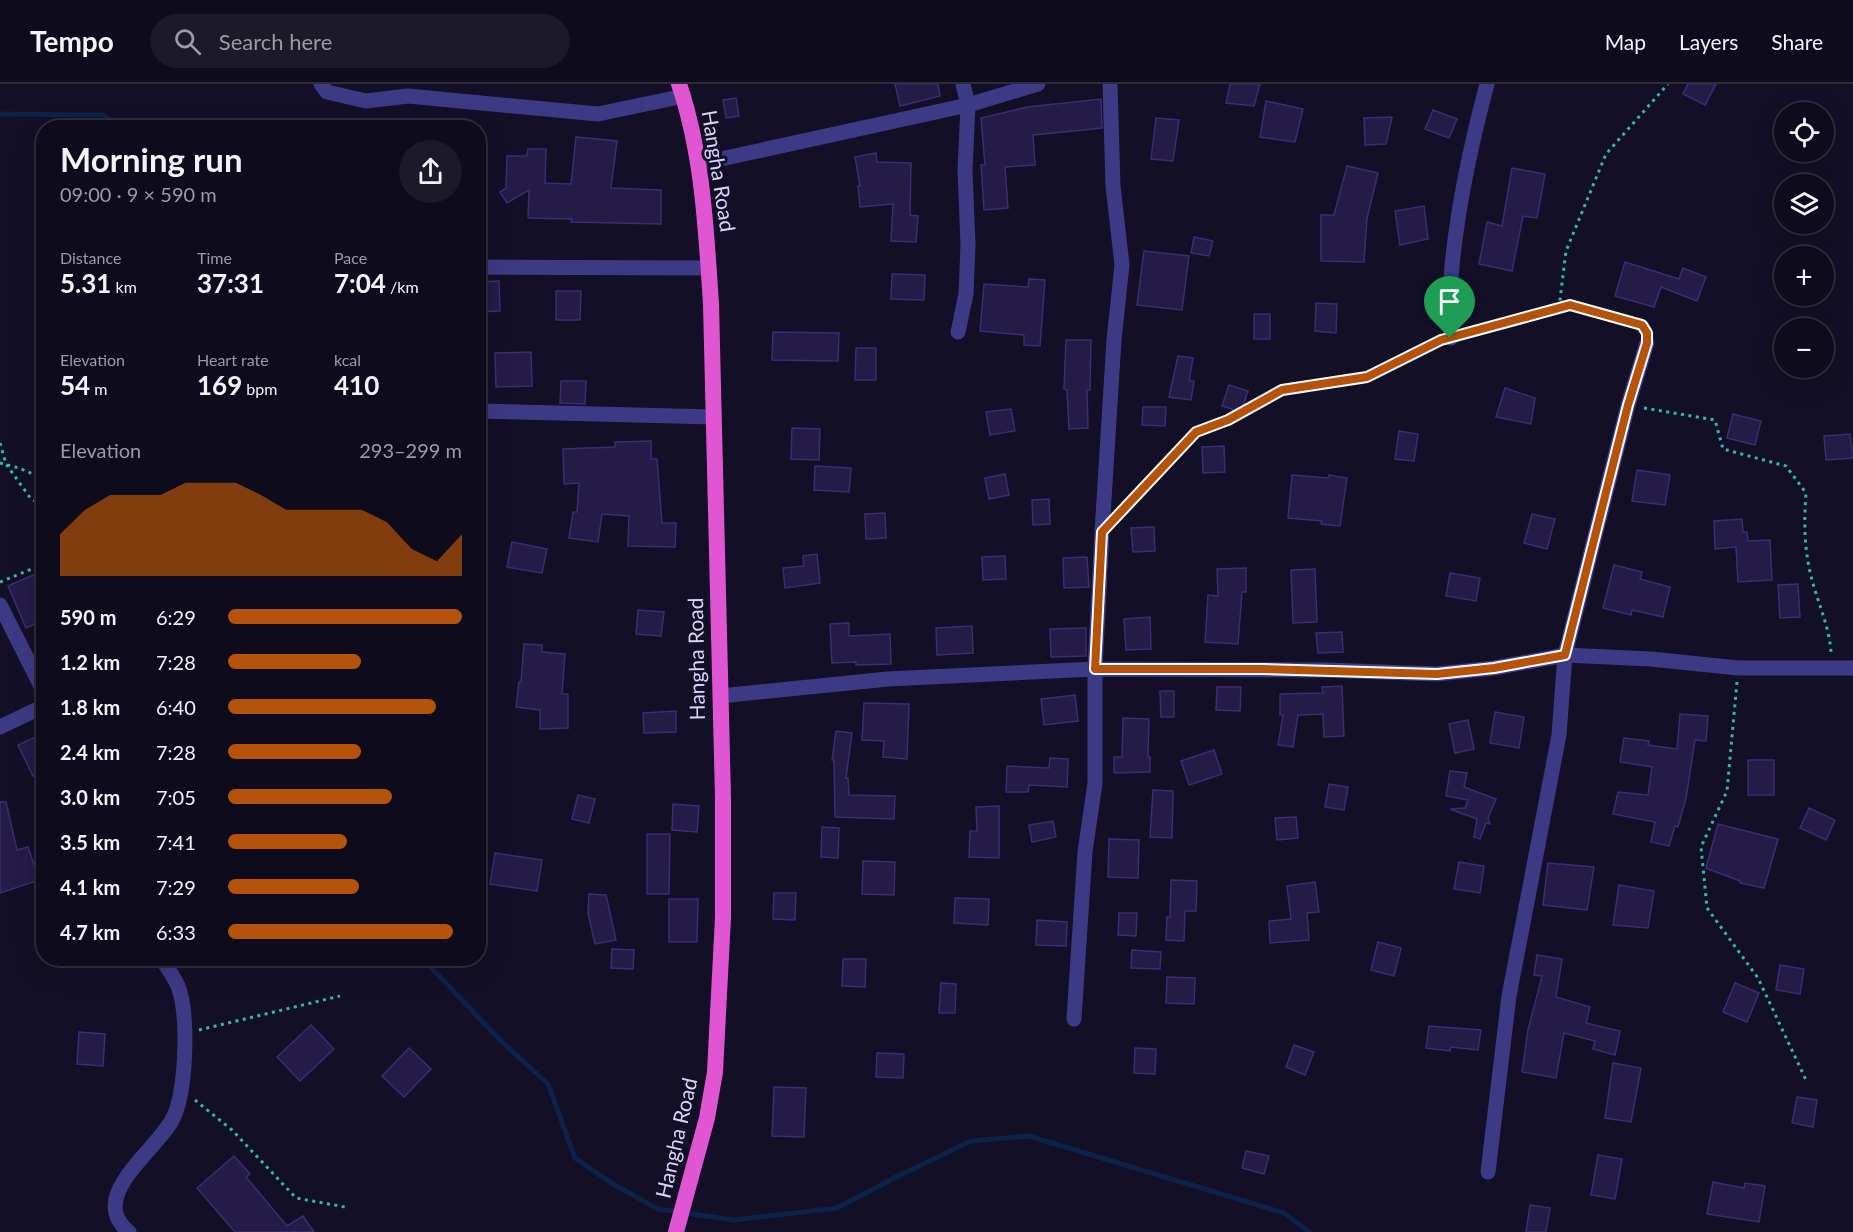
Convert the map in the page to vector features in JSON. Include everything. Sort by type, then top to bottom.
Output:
[{"type":"highway","name":"Hangha Road","points":[[676,1232],[707,1118],[715,1072],[723,906],[709,268],[706,216],[698,164],[682,90]]},
{"type":"street","points":[[321,84],[327,92],[366,101],[408,96],[598,114],[682,90]]},
{"type":"street","points":[[958,332],[966,294],[968,245],[965,170],[968,105],[963,84]]},
{"type":"street","points":[[698,164],[968,105],[1038,84]]},
{"type":"street","points":[[1074,1019],[1086,852],[1095,783],[1095,669],[1102,532],[1114,340],[1122,265],[1113,186],[1110,84]]},
{"type":"street","points":[[1450,338],[1451,279],[1460,202],[1473,134],[1487,84]]},
{"type":"street","points":[[486,267],[709,268]]},
{"type":"street","points":[[1488,1172],[1509,996],[1559,735],[1565,655],[1628,405],[1647,343]]},
{"type":"street","points":[[486,411],[714,417]]},
{"type":"street","points":[[0,605],[36,676]]},
{"type":"street","points":[[720,696],[888,679],[1095,669],[1328,670],[1437,674],[1494,668],[1565,655],[1651,659],[1738,668],[1853,668]]},
{"type":"street","points":[[0,727],[36,710]]},
{"type":"street","points":[[129,1232],[122,1227],[114,1208],[117,1192],[165,1131],[175,1114],[181,1089],[183,1008],[178,986],[166,966]]},
{"type":"path","points":[[1559,308],[1566,251],[1606,154],[1668,84]]},
{"type":"path","points":[[1102,532],[1196,432],[1228,420],[1282,390],[1367,377],[1441,340],[1570,305],[1642,325],[1647,333],[1647,343]]},
{"type":"path","points":[[1628,405],[1715,420],[1723,449],[1786,466],[1806,493],[1804,525],[1810,574],[1830,639],[1833,669]]},
{"type":"path","points":[[0,443],[6,464],[31,499],[36,500]]},
{"type":"path","points":[[0,463],[19,468],[36,476]]},
{"type":"path","points":[[0,582],[36,567]]},
{"type":"path","points":[[1738,668],[1727,791],[1701,848],[1707,908],[1758,978],[1806,1080]]},
{"type":"path","points":[[184,1034],[340,996]]},
{"type":"path","points":[[181,1089],[232,1130],[296,1198],[345,1207]]},
{"type":"building","points":[[895,84],[938,84],[940,96],[900,106]]},
{"type":"building","points":[[1230,84],[1260,84],[1254,106],[1226,103]]},
{"type":"building","points":[[1688,84],[1716,84],[1705,105],[1683,94]]},
{"type":"building","points":[[736,98],[739,116],[726,118],[723,100]]},
{"type":"building","points":[[1101,99],[1102,128],[1033,135],[1035,165],[1005,167],[1008,208],[984,210],[981,165],[985,165],[981,118],[1027,107]]},
{"type":"building","points":[[1266,101],[1303,109],[1295,142],[1260,137]]},
{"type":"building","points":[[1433,110],[1457,119],[1449,138],[1425,129]]},
{"type":"building","points":[[1392,117],[1386,144],[1365,145],[1364,118]]},
{"type":"building","points":[[1156,118],[1179,120],[1173,161],[1151,159]]},
{"type":"building","points":[[576,137],[617,141],[611,188],[661,190],[661,224],[571,222],[572,219],[528,218],[529,190],[507,203],[500,192],[506,188],[507,156],[527,156],[528,149],[546,149],[545,183],[571,184]]},
{"type":"building","points":[[876,153],[877,162],[911,163],[910,215],[918,216],[916,242],[891,241],[893,204],[860,207],[858,186],[860,186],[855,157]]},
{"type":"building","points":[[1347,166],[1378,173],[1367,218],[1364,262],[1321,261],[1321,215],[1334,215]]},
{"type":"building","points":[[1512,168],[1545,174],[1537,218],[1523,216],[1512,271],[1479,264],[1487,222],[1502,226]]},
{"type":"building","points":[[1424,206],[1428,239],[1400,245],[1395,211]]},
{"type":"building","points":[[1194,237],[1213,241],[1209,256],[1191,253]]},
{"type":"building","points":[[1144,251],[1189,256],[1182,310],[1137,305]]},
{"type":"building","points":[[1625,262],[1679,279],[1683,268],[1706,277],[1697,301],[1661,287],[1654,307],[1615,296]]},
{"type":"building","points":[[892,274],[925,275],[924,300],[891,299]]},
{"type":"building","points":[[1029,279],[1045,280],[1040,346],[1024,345],[1024,335],[980,331],[984,284],[1028,287]]},
{"type":"building","points":[[499,281],[500,311],[486,312],[486,282]]},
{"type":"building","points":[[556,291],[581,291],[580,320],[556,320]]},
{"type":"building","points":[[1316,303],[1337,304],[1336,333],[1315,331]]},
{"type":"building","points":[[1254,314],[1270,314],[1270,339],[1254,339]]},
{"type":"building","points":[[773,332],[839,333],[838,361],[772,360]]},
{"type":"building","points":[[1066,340],[1091,340],[1090,390],[1087,390],[1088,428],[1069,429],[1067,390],[1064,389]]},
{"type":"building","points":[[856,348],[876,348],[876,380],[855,380]]},
{"type":"building","points":[[531,352],[532,386],[496,387],[495,353]]},
{"type":"building","points":[[1178,356],[1193,358],[1189,381],[1194,381],[1191,400],[1169,397]]},
{"type":"building","points":[[561,381],[586,381],[585,404],[560,403]]},
{"type":"building","points":[[1229,385],[1248,391],[1241,412],[1222,406]]},
{"type":"building","points":[[1505,388],[1535,398],[1531,424],[1496,417]]},
{"type":"building","points":[[1143,407],[1166,407],[1165,426],[1142,425]]},
{"type":"building","points":[[1011,409],[1015,431],[990,435],[986,412]]},
{"type":"building","points":[[1733,414],[1761,421],[1755,445],[1727,438]]},
{"type":"building","points":[[792,428],[820,429],[819,460],[791,459]]},
{"type":"building","points":[[1399,431],[1418,434],[1414,461],[1395,459]]},
{"type":"building","points":[[1850,434],[1853,458],[1826,460],[1824,436]]},
{"type":"building","points":[[651,441],[651,459],[657,459],[662,523],[676,523],[675,547],[628,546],[629,516],[602,514],[598,542],[569,538],[573,512],[577,512],[579,483],[564,484],[563,449],[615,447],[615,442]]},
{"type":"building","points":[[1224,446],[1225,472],[1203,473],[1202,447]]},
{"type":"building","points":[[815,466],[851,468],[849,492],[814,490]]},
{"type":"building","points":[[1637,470],[1670,475],[1665,505],[1632,501]]},
{"type":"building","points":[[1005,474],[1009,495],[989,499],[985,478]]},
{"type":"building","points":[[1292,475],[1328,478],[1329,475],[1347,478],[1340,526],[1321,524],[1322,521],[1288,518]]},
{"type":"building","points":[[1049,499],[1050,524],[1033,525],[1032,500]]},
{"type":"building","points":[[885,513],[886,538],[866,539],[865,514]]},
{"type":"building","points":[[1532,514],[1555,519],[1547,549],[1524,543]]},
{"type":"building","points":[[1742,519],[1743,532],[1747,532],[1748,541],[1770,540],[1772,580],[1738,582],[1736,547],[1715,549],[1714,521]]},
{"type":"building","points":[[1154,527],[1155,551],[1133,552],[1131,528]]},
{"type":"building","points":[[512,542],[547,549],[542,573],[507,567]]},
{"type":"building","points":[[817,554],[820,583],[785,588],[783,568],[804,566],[803,556]]},
{"type":"building","points":[[1005,556],[1006,579],[983,580],[982,557]]},
{"type":"building","points":[[1087,557],[1089,587],[1064,588],[1063,558]]},
{"type":"building","points":[[1614,565],[1642,572],[1640,579],[1670,587],[1663,617],[1632,610],[1631,615],[1603,608]]},
{"type":"building","points":[[1246,568],[1246,592],[1242,592],[1238,644],[1205,642],[1208,595],[1218,596],[1217,569]]},
{"type":"building","points":[[1315,569],[1317,622],[1293,623],[1291,570]]},
{"type":"building","points":[[1450,573],[1480,578],[1476,601],[1446,596]]},
{"type":"building","points":[[36,574],[36,624],[26,628],[8,586]]},
{"type":"building","points":[[1798,584],[1800,617],[1780,618],[1778,585]]},
{"type":"building","points":[[638,610],[664,612],[661,636],[636,634]]},
{"type":"building","points":[[1150,617],[1151,649],[1126,650],[1124,619]]},
{"type":"building","points":[[849,623],[849,636],[890,634],[891,664],[832,663],[830,624]]},
{"type":"building","points":[[972,626],[973,653],[937,655],[936,628]]},
{"type":"building","points":[[1086,628],[1086,656],[1051,657],[1050,629]]},
{"type":"building","points":[[1342,632],[1343,652],[1318,653],[1316,633]]},
{"type":"building","points":[[524,644],[542,645],[542,652],[565,654],[562,694],[568,694],[568,728],[540,729],[540,710],[516,707],[519,682],[521,682]]},
{"type":"building","points":[[1342,686],[1344,736],[1324,737],[1323,714],[1298,715],[1293,747],[1278,745],[1283,715],[1280,715],[1280,694],[1323,693],[1322,687]]},
{"type":"building","points":[[1217,687],[1241,687],[1240,711],[1216,710]]},
{"type":"building","points":[[1160,691],[1174,691],[1174,717],[1161,717]]},
{"type":"building","points":[[1075,695],[1078,721],[1044,725],[1041,699]]},
{"type":"building","points":[[864,703],[909,704],[907,759],[883,757],[884,741],[862,740]]},
{"type":"building","points":[[676,711],[676,732],[644,733],[643,713]]},
{"type":"building","points":[[1495,712],[1524,717],[1519,748],[1490,743]]},
{"type":"building","points":[[1680,714],[1708,716],[1706,741],[1695,740],[1686,798],[1678,827],[1675,826],[1669,846],[1651,842],[1655,822],[1613,814],[1618,792],[1648,795],[1652,767],[1620,762],[1624,738],[1649,741],[1648,745],[1677,749]]},
{"type":"building","points":[[1123,718],[1149,719],[1150,772],[1114,773],[1114,757],[1122,757]]},
{"type":"building","points":[[1468,720],[1474,749],[1455,753],[1449,724]]},
{"type":"building","points":[[836,731],[852,733],[846,778],[848,778],[849,795],[895,796],[894,819],[835,817],[834,760],[832,760]]},
{"type":"building","points":[[36,737],[36,775],[33,776],[18,745]]},
{"type":"building","points":[[1214,750],[1222,774],[1189,785],[1181,761]]},
{"type":"building","points":[[1050,758],[1068,759],[1067,787],[1029,785],[1028,792],[1006,792],[1007,766],[1049,768]]},
{"type":"building","points":[[1748,760],[1774,760],[1774,795],[1748,795]]},
{"type":"building","points":[[1450,771],[1467,773],[1464,787],[1496,799],[1488,818],[1490,824],[1486,823],[1480,839],[1474,837],[1477,819],[1450,809],[1465,808],[1468,800],[1446,796]]},
{"type":"building","points":[[1329,784],[1348,787],[1344,810],[1325,807]]},
{"type":"building","points":[[1153,790],[1173,791],[1172,838],[1150,837]]},
{"type":"building","points":[[578,795],[595,799],[589,823],[572,819]]},
{"type":"building","points":[[0,802],[6,802],[17,850],[28,847],[36,871],[36,881],[0,893]]},
{"type":"building","points":[[673,804],[699,806],[697,832],[672,830]]},
{"type":"building","points":[[999,806],[999,858],[969,857],[970,831],[977,831],[976,807]]},
{"type":"building","points":[[1809,808],[1835,820],[1826,840],[1800,828]]},
{"type":"building","points":[[1296,817],[1298,838],[1277,840],[1275,818]]},
{"type":"building","points":[[1053,821],[1056,837],[1032,842],[1029,825]]},
{"type":"building","points":[[1718,824],[1778,839],[1764,888],[1740,883],[1740,881],[1706,868]]},
{"type":"building","points":[[822,827],[839,828],[838,858],[821,857]]},
{"type":"building","points":[[647,834],[670,834],[669,894],[647,894]]},
{"type":"building","points":[[1109,839],[1139,840],[1138,878],[1108,877]]},
{"type":"building","points":[[495,853],[542,860],[537,891],[490,884]]},
{"type":"building","points":[[863,861],[895,862],[894,895],[862,894]]},
{"type":"building","points":[[1459,862],[1484,866],[1480,893],[1454,889]]},
{"type":"building","points":[[1548,863],[1594,867],[1587,910],[1543,905]]},
{"type":"building","points":[[1171,880],[1197,881],[1196,911],[1185,911],[1184,941],[1166,940],[1167,917],[1170,917]]},
{"type":"building","points":[[1315,882],[1319,912],[1307,913],[1309,940],[1270,943],[1269,921],[1291,919],[1287,886]]},
{"type":"building","points":[[1619,885],[1654,891],[1648,928],[1613,925]]},
{"type":"building","points":[[774,893],[796,893],[795,920],[773,919]]},
{"type":"building","points":[[589,894],[606,895],[616,940],[595,944],[588,913]]},
{"type":"building","points":[[955,898],[989,899],[988,925],[954,923]]},
{"type":"building","points":[[669,899],[698,899],[697,942],[669,942]]},
{"type":"building","points":[[1119,913],[1137,913],[1136,936],[1118,935]]},
{"type":"building","points":[[1037,920],[1067,922],[1066,946],[1036,945]]},
{"type":"building","points":[[1378,942],[1401,948],[1394,976],[1371,970]]},
{"type":"building","points":[[612,949],[634,950],[633,969],[611,968]]},
{"type":"building","points":[[1132,950],[1161,952],[1160,969],[1131,968]]},
{"type":"building","points":[[1537,955],[1562,959],[1556,997],[1590,1007],[1586,1023],[1620,1031],[1615,1055],[1593,1049],[1595,1041],[1564,1033],[1556,1078],[1522,1072],[1528,1030],[1542,976],[1534,975]]},
{"type":"building","points":[[843,959],[866,959],[865,987],[842,986]]},
{"type":"building","points":[[1780,965],[1804,969],[1800,994],[1776,990]]},
{"type":"building","points":[[1167,977],[1195,978],[1194,1004],[1166,1003]]},
{"type":"building","points":[[941,983],[956,984],[955,1013],[939,1013]]},
{"type":"building","points":[[1735,983],[1759,993],[1747,1022],[1723,1012]]},
{"type":"building","points":[[311,1025],[334,1049],[300,1081],[277,1057]]},
{"type":"building","points":[[1429,1026],[1481,1030],[1478,1050],[1451,1047],[1450,1051],[1426,1048]]},
{"type":"building","points":[[79,1032],[105,1034],[103,1066],[77,1064]]},
{"type":"building","points":[[1294,1045],[1314,1052],[1305,1075],[1286,1067]]},
{"type":"building","points":[[409,1048],[431,1069],[404,1097],[382,1076]]},
{"type":"building","points":[[1135,1048],[1156,1049],[1155,1074],[1134,1073]]},
{"type":"building","points":[[877,1053],[904,1054],[903,1078],[876,1077]]},
{"type":"building","points":[[1613,1063],[1641,1068],[1631,1122],[1605,1118]]},
{"type":"building","points":[[774,1087],[806,1088],[804,1137],[772,1136]]},
{"type":"building","points":[[1797,1097],[1817,1100],[1813,1127],[1792,1123]]},
{"type":"building","points":[[1246,1151],[1269,1156],[1264,1174],[1242,1168]]},
{"type":"building","points":[[1598,1155],[1622,1159],[1615,1199],[1591,1195]]},
{"type":"building","points":[[234,1156],[250,1174],[246,1177],[287,1226],[303,1216],[314,1232],[235,1232],[197,1188]]},
{"type":"building","points":[[1713,1182],[1744,1188],[1745,1183],[1765,1186],[1759,1222],[1707,1214]]},
{"type":"building","points":[[1530,1205],[1550,1208],[1546,1232],[1526,1232]]},
{"type":"waterway","points":[[0,114],[104,115],[108,120]]},
{"type":"waterway","points":[[430,966],[502,1042],[548,1084],[575,1158],[613,1184],[658,1209],[734,1220],[837,1208],[971,1141],[1029,1136],[1284,1213],[1309,1232]]},
{"type":"route","points":[[1570,305],[1642,325],[1647,333],[1647,343],[1599,514],[1565,655],[1494,668],[1437,674],[1263,669],[1095,669],[1102,532],[1196,432],[1228,420],[1282,390],[1367,377],[1441,340],[1450,338],[1570,305]]}]
